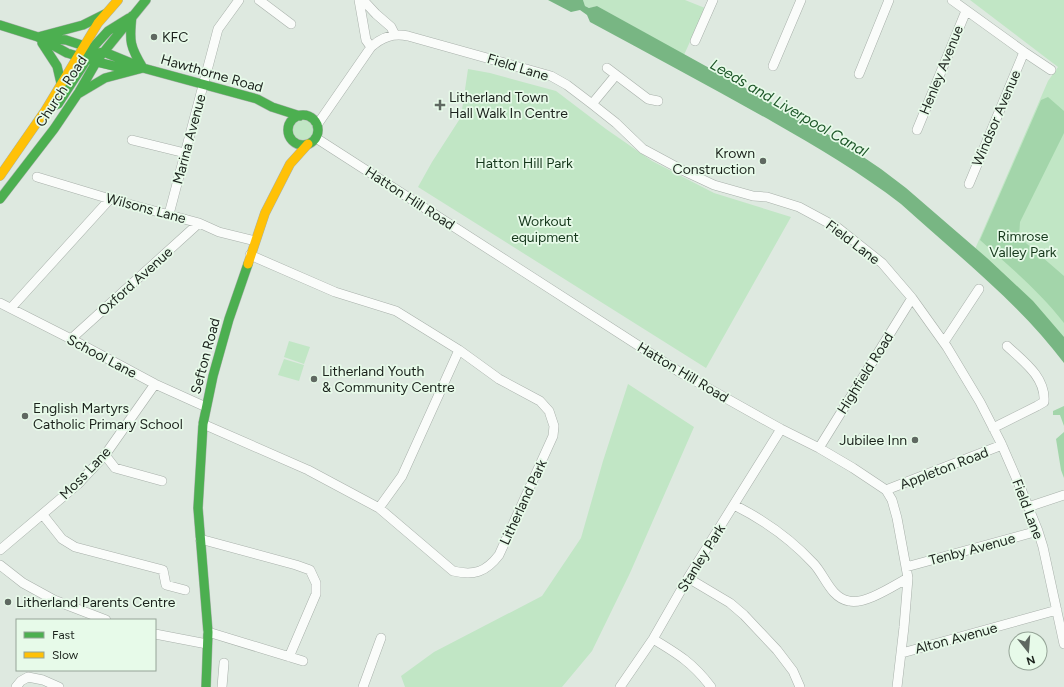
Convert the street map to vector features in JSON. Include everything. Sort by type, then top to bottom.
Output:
[{"type":"main road","name":"Church Road","points":[[0,176],[45,111],[77,56],[88,47],[98,23],[118,0]]},
{"type":"main road","name":"Church Road","points":[[0,199],[36,154],[104,52],[146,0]]},
{"type":"main road","points":[[61,83],[61,73],[58,65],[38,38],[79,27],[105,14]]},
{"type":"main road","points":[[88,47],[108,31],[132,16]]},
{"type":"main road","points":[[76,95],[105,78],[143,68],[132,52],[130,45],[129,40],[132,16]]},
{"type":"main road","name":"Hawthorne Road","points":[[0,25],[38,38],[67,53],[118,67],[143,68]]},
{"type":"main road","name":"Hawthorne Road","points":[[38,38],[66,40],[104,52],[143,68],[257,99],[272,107],[300,116]]},
{"type":"main road","points":[[45,111],[58,104],[87,59],[94,54],[104,52]]},
{"type":"main road","name":"Hawthorne Road","points":[[272,107],[289,126]]},
{"type":"main road","points":[[290,164],[308,144],[316,138],[318,134],[317,125],[312,118],[304,115],[293,120],[289,126],[289,134],[293,140],[300,144],[308,144]]},
{"type":"main road","points":[[290,164],[293,140]]},
{"type":"main road","name":"Sefton Road","points":[[207,684],[208,632],[198,508],[206,407],[229,319],[250,255],[265,213],[290,164]]},
{"type":"street","name":"Marina Avenue","points":[[169,214],[218,29],[239,0]]},
{"type":"street","points":[[259,0],[291,24]]},
{"type":"street","points":[[359,0],[366,40],[371,47]]},
{"type":"street","points":[[317,125],[371,47],[385,38],[395,35],[391,27],[363,0]]},
{"type":"street","points":[[695,41],[713,0]]},
{"type":"street","points":[[773,66],[801,0]]},
{"type":"street","points":[[859,74],[889,0]]},
{"type":"street","points":[[952,0],[1051,70]]},
{"type":"street","name":"Henley Avenue","points":[[916,130],[966,11]]},
{"type":"street","name":"Field Lane","points":[[395,35],[417,38],[551,76],[567,85],[616,123],[643,149],[714,185],[753,196],[767,197],[799,207],[838,228],[882,263],[912,298],[944,342],[980,402],[1002,445],[1038,531],[1064,644]]},
{"type":"street","name":"Windsor Avenue","points":[[969,184],[1024,52]]},
{"type":"street","points":[[607,68],[648,99],[658,101]]},
{"type":"street","points":[[592,104],[616,75]]},
{"type":"street","name":"Hatton Hill Road","points":[[316,138],[681,373],[781,429],[819,448],[886,490]]},
{"type":"street","points":[[132,140],[185,153]]},
{"type":"street","name":"Wilsons Lane","points":[[37,177],[110,199],[169,214],[199,223],[219,232],[255,242]]},
{"type":"street","points":[[11,308],[110,199]]},
{"type":"street","name":"Oxford Avenue","points":[[71,339],[199,223]]},
{"type":"street","name":"Litherland Park","points":[[204,424],[308,470],[379,508],[453,571],[466,574],[480,571],[491,565],[499,555],[553,436],[554,426],[549,411],[540,401],[499,379],[459,350],[396,311],[334,292],[250,255]]},
{"type":"street","points":[[944,342],[979,289]]},
{"type":"street","name":"Highfield Road","points":[[819,448],[912,298]]},
{"type":"street","name":"School Lane","points":[[0,303],[155,384],[206,407]]},
{"type":"street","points":[[993,428],[1044,402],[1045,395],[1042,384],[1033,371],[1007,346]]},
{"type":"street","points":[[379,508],[402,476],[459,350]]},
{"type":"street","name":"Moss Lane","points":[[0,550],[78,484],[104,455],[155,384]]},
{"type":"street","name":"Stanley Park","points":[[620,687],[653,639],[688,578],[781,429]]},
{"type":"street","name":"Appleton Road","points":[[886,490],[1002,445]]},
{"type":"street","points":[[104,455],[115,468],[162,481]]},
{"type":"street","points":[[886,490],[892,500],[897,518],[908,578],[902,653],[897,687]]},
{"type":"street","points":[[1028,507],[1064,495]]},
{"type":"street","points":[[734,505],[755,516],[798,547],[815,565],[829,586],[843,600],[850,602],[867,599],[908,578]]},
{"type":"street","points":[[43,515],[62,539],[75,547],[163,570],[166,585],[185,590]]},
{"type":"street","name":"Tenby Avenue","points":[[906,567],[1038,531]]},
{"type":"street","points":[[200,539],[310,570],[316,583],[316,594],[289,657]]},
{"type":"street","points":[[0,565],[23,583],[54,600],[103,619]]},
{"type":"street","points":[[688,578],[730,603],[744,615],[777,650],[793,671],[800,687]]},
{"type":"street","name":"Alton Avenue","points":[[902,653],[1057,610]]},
{"type":"street","points":[[208,632],[303,661]]},
{"type":"street","points":[[156,634],[207,644]]},
{"type":"street","points":[[363,687],[381,638]]},
{"type":"street","points":[[653,639],[683,657],[702,674],[711,687]]},
{"type":"street","points":[[207,684],[222,684],[224,663]]},
{"type":"street","points":[[16,687],[28,676],[43,680],[59,687]]},
{"type":"green space","points":[[583,0],[685,0],[705,8],[684,55],[597,6],[590,8],[585,6]]},
{"type":"green space","name":"Rimrose Valley Park","points":[[970,0],[1064,0],[1064,350],[972,256],[1048,81],[1058,67]]},
{"type":"green space","name":"Hatton Hill Park","points":[[468,69],[490,73],[556,91],[606,129],[652,161],[714,193],[791,217],[706,368],[418,187],[461,117]]},
{"type":"green space","points":[[1048,97],[1064,111],[1064,133],[1020,222],[1019,237],[1064,276],[1064,323],[1035,290],[980,240],[1041,100]]},
{"type":"green space","points":[[303,120],[310,123],[313,130],[310,137],[303,140],[296,137],[293,130],[296,123]]},
{"type":"green space","points":[[289,341],[310,347],[304,364],[284,357]]},
{"type":"green space","points":[[284,359],[304,365],[299,381],[278,375]]},
{"type":"green space","points":[[628,384],[694,427],[630,573],[592,651],[562,687],[405,687],[401,676],[434,652],[542,596],[581,538],[603,461]]},
{"type":"green space","points":[[1064,406],[1064,426],[1060,415],[1053,415],[1053,411]]},
{"type":"green space","points":[[1064,432],[1064,478],[1061,470],[1056,439]]},
{"type":"shaded area","points":[[548,0],[583,0],[585,6],[589,8],[597,6],[798,117],[841,142],[881,169],[906,188],[987,258],[1033,301],[1064,337],[1064,363],[1007,299],[901,204],[855,171],[773,122],[590,22],[587,15],[580,10],[571,12]]},
{"type":"traffic: fast","points":[[0,199],[54,129],[79,92],[98,59],[146,0]]},
{"type":"traffic: fast","points":[[38,37],[83,25],[105,14]]},
{"type":"traffic: fast","points":[[132,16],[131,38],[133,49],[143,68]]},
{"type":"traffic: fast","points":[[77,56],[87,54],[108,31],[129,18]]},
{"type":"traffic: fast","points":[[0,25],[38,37],[67,53],[97,62]]},
{"type":"traffic: fast","points":[[49,38],[66,40],[94,49]]},
{"type":"traffic: fast","points":[[42,43],[57,66],[61,83]]},
{"type":"traffic: fast","points":[[51,107],[58,104],[87,59],[94,54],[104,52],[143,68],[257,99],[272,107],[300,116]]},
{"type":"traffic: fast","points":[[97,62],[118,67],[131,68]]},
{"type":"traffic: fast","points":[[78,94],[105,78],[143,68]]},
{"type":"traffic: fast","points":[[303,115],[309,116],[317,124],[318,130],[317,136],[309,144],[303,145],[297,144],[289,136],[288,130],[289,124],[297,116],[303,115]]},
{"type":"traffic: fast","points":[[206,687],[208,632],[198,508],[203,424],[213,376],[229,319],[248,264]]},
{"type":"traffic: slow","points":[[0,176],[45,111],[98,23],[118,0]]},
{"type":"traffic: slow","points":[[248,264],[265,213],[290,164],[308,144]]},
{"type":"place","name":"KFC","points":[[154,37]]},
{"type":"place","name":"Litherland Town Hall Walk In Centre","points":[[440,105]]},
{"type":"place","name":"Krown Construction","points":[[763,161]]},
{"type":"place","name":"Litherland Youth & Community Centre","points":[[314,379]]},
{"type":"place","name":"English Martyrs Catholic Primary School","points":[[25,416]]},
{"type":"place","name":"Jubilee Inn","points":[[915,440]]},
{"type":"place","name":"Litherland Parents Centre","points":[[8,602]]},
{"type":"water label","name":"Leeds and Liverpool Canal","points":[[789,108]]},
{"type":"park label","name":"Workout equipment","points":[[545,230]]}]
